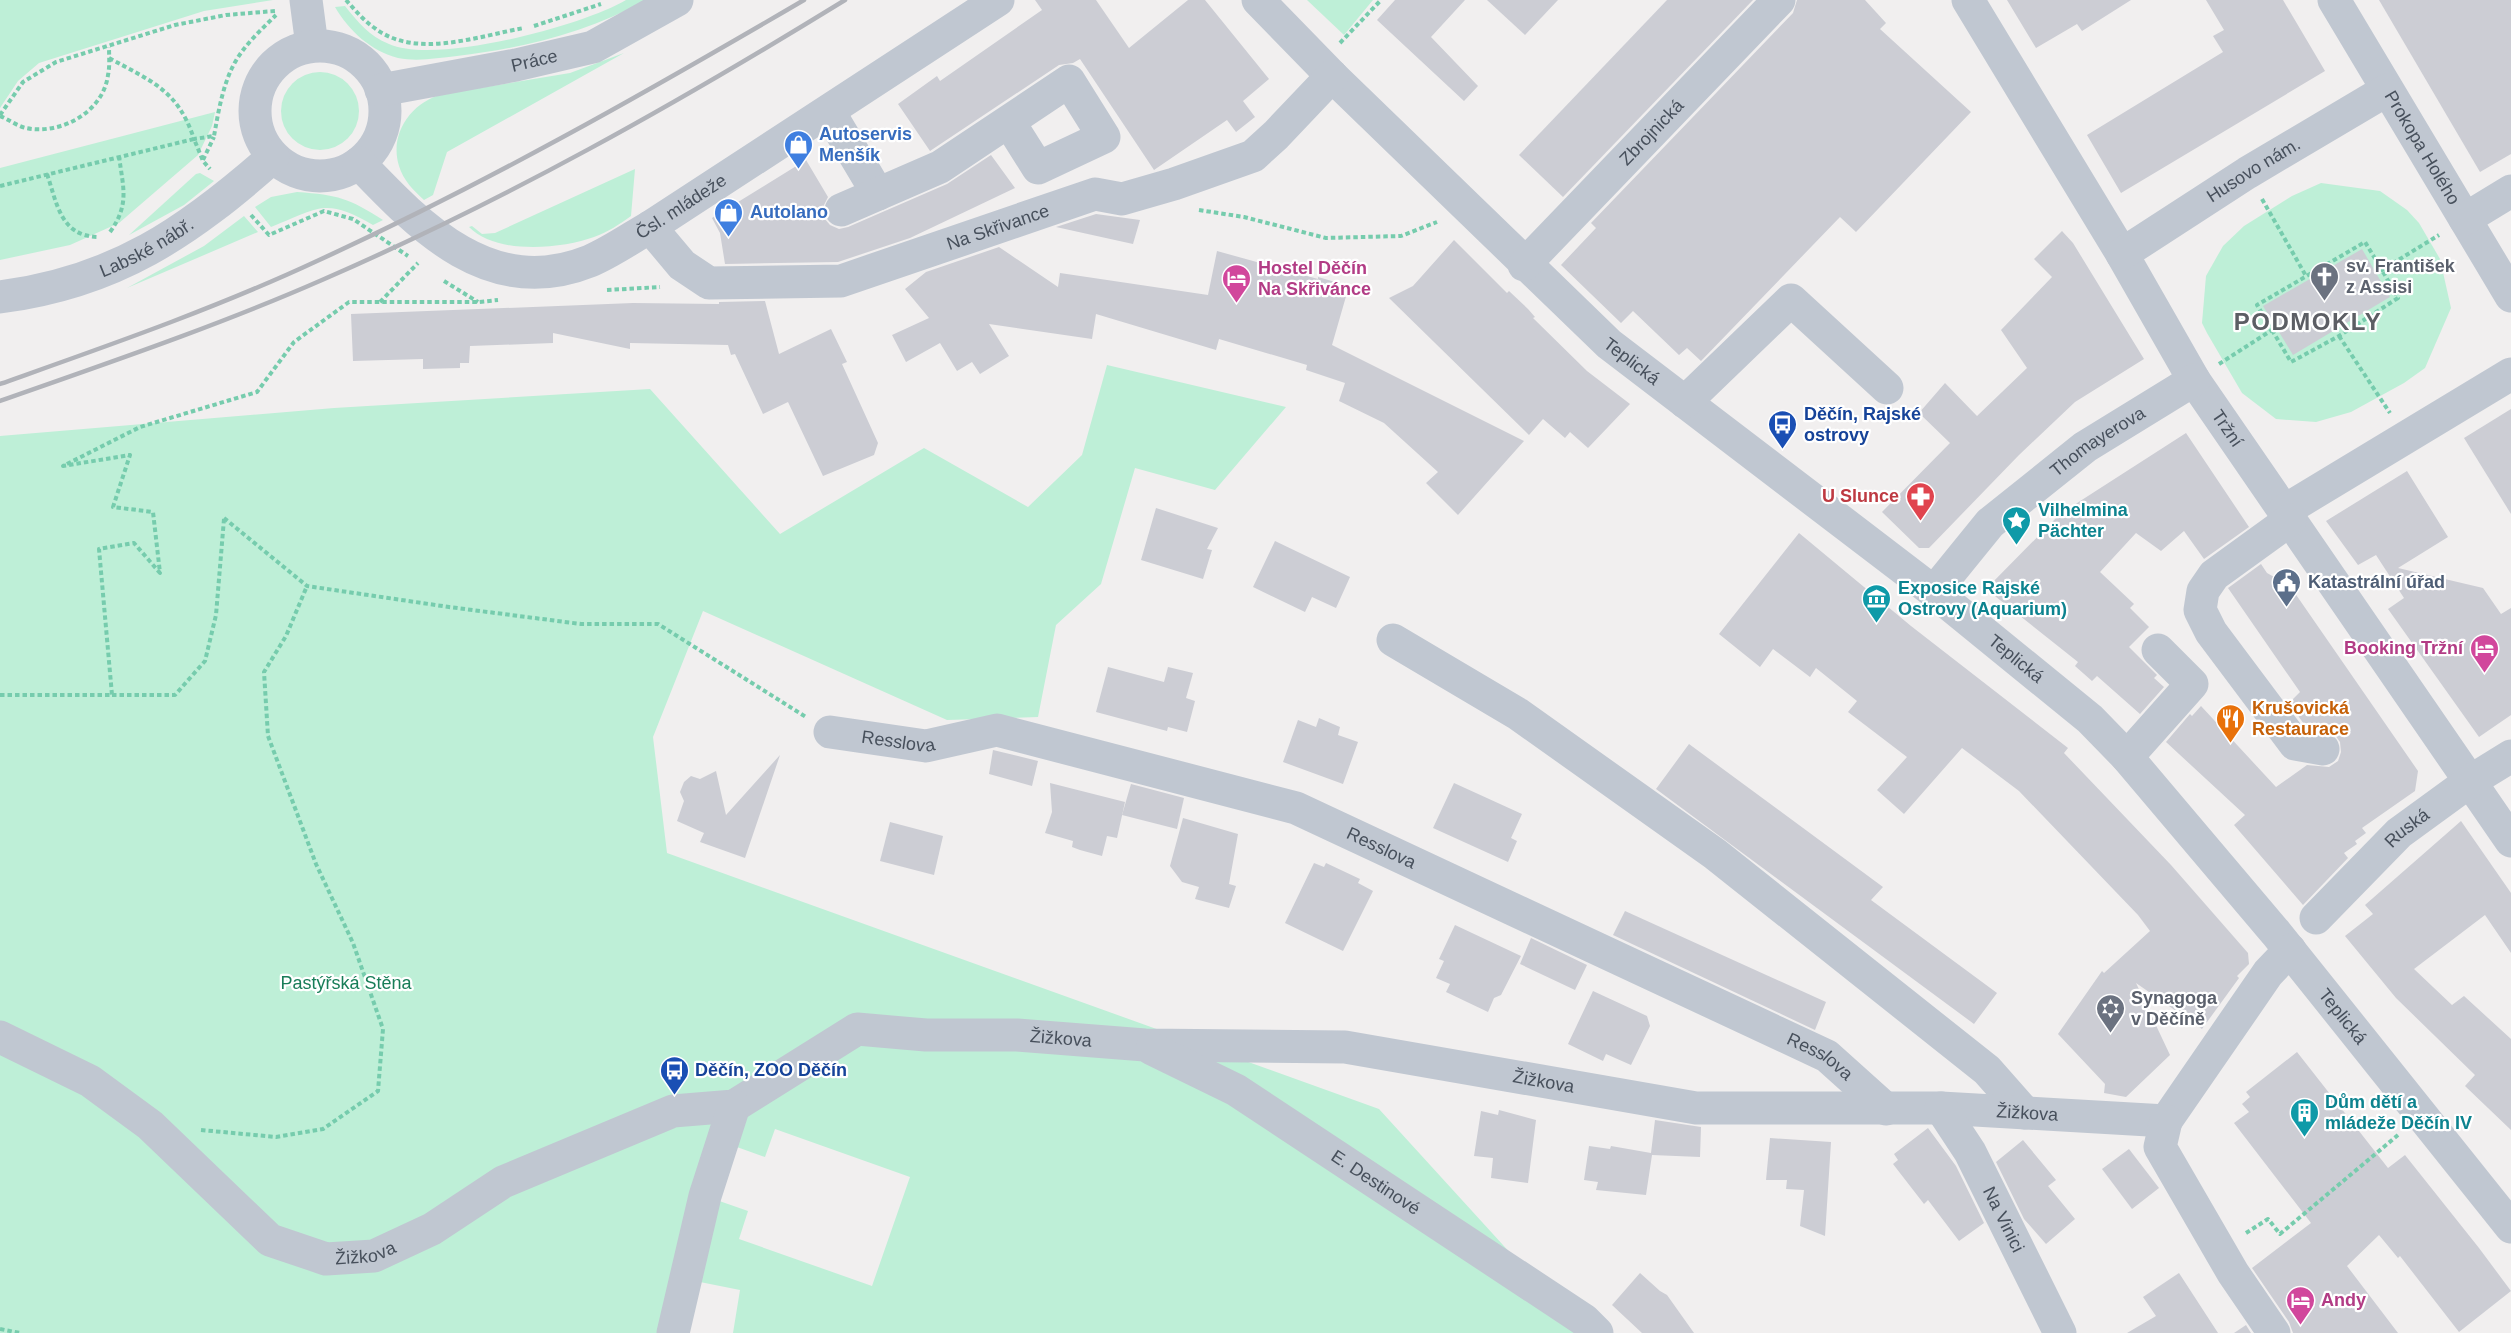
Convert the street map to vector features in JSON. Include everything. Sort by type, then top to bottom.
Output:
[{"type":"street","points":[[306,0],[312,46]]},
{"type":"street","name":"Práce","points":[[381,90],[516,65],[593,46],[677,0]]},
{"type":"street","name":"Čsl. mládeže","points":[[359,163],[425,229],[458,252],[484,263],[509,269],[537,272],[566,268],[591,260],[650,227],[998,0]]},
{"type":"street","name":"Teplická","points":[[1258,0],[1332,76],[1609,345],[1934,592],[2090,719],[2127,757],[2290,950],[2511,1227]]},
{"type":"street","name":"Zbrojnická","points":[[1524,264],[1779,0]]},
{"type":"street","name":"Tržní","points":[[1968,0],[2122,254],[2194,380],[2511,841]]},
{"type":"street","name":"Prokopa Holého","points":[[2334,0],[2511,296]]},
{"type":"street","points":[[312,46],[334,48],[354,56],[371,71],[381,90],[385,110],[382,130],[372,149],[359,163],[342,172],[324,176],[305,175],[288,168],[273,157],[261,140],[255,120],[256,99],[262,80],[275,63],[292,52],[312,46]]},
{"type":"street","name":"Na Skřivance","points":[[650,227],[682,264],[708,283],[841,281],[1095,194],[1122,199],[1174,184],[1253,156],[1332,76]]},
{"type":"street","name":"Husovo nám.","points":[[2122,254],[2247,173],[2387,90]]},
{"type":"street","points":[[829,112],[878,194]]},
{"type":"street","points":[[841,210],[940,167],[1009,122]]},
{"type":"street","name":"Labské nábř.","points":[[0,297],[34,292],[69,283],[134,259],[198,220],[273,157]]},
{"type":"street","points":[[2465,219],[2511,191]]},
{"type":"street","points":[[1685,402],[1791,300],[1887,388]]},
{"type":"street","points":[[2323,749],[2295,744],[2211,632],[2200,610],[2203,591],[2214,576],[2287,515],[2511,374]]},
{"type":"street","name":"Thomayerova","points":[[1934,592],[1998,516],[2085,447],[2194,380]]},
{"type":"street","points":[[1393,640],[1518,714],[1715,854],[1987,1070],[2025,1113]]},
{"type":"street","points":[[2127,757],[2192,684],[2158,650]]},
{"type":"street","name":"Resslova","points":[[830,732],[927,746],[997,730],[1296,808],[1827,1056],[1886,1109]]},
{"type":"street","name":"Ruská","points":[[2316,918],[2399,833],[2469,782],[2511,756]]},
{"type":"street","points":[[2274,1333],[2219,1249],[2160,1147],[2166,1121],[2268,973],[2290,950]]},
{"type":"street","name":"Žižkova","points":[[0,1037],[90,1081],[150,1125],[270,1240],[326,1259],[374,1256],[432,1229],[502,1182],[673,1111],[734,1106],[857,1029],[926,1035],[1017,1035],[1146,1045],[1345,1047],[1696,1108],[1941,1108],[2166,1121]]},
{"type":"street","name":"E. Destinové","points":[[1146,1045],[1236,1090],[1584,1320],[1597,1333]]},
{"type":"street","points":[[673,1333],[705,1196],[734,1106]]},
{"type":"street","name":"Na Vinici","points":[[1941,1108],[1970,1152],[2060,1333]]},
{"type":"path","points":[[346,0],[376,30],[399,41],[425,45],[530,27],[609,0]]},
{"type":"path","points":[[1331,35],[1340,44],[1381,0]]},
{"type":"path","points":[[109,47],[108,77],[97,102],[77,120],[51,129],[24,128],[0,116],[23,82],[56,62],[175,25],[226,15],[281,10],[247,46],[232,68],[221,101],[214,136],[203,161]]},
{"type":"path","points":[[109,58],[158,85],[175,101],[187,118],[203,161],[269,236],[324,211],[353,219],[427,269]]},
{"type":"path","points":[[0,186],[119,156],[214,136]]},
{"type":"path","points":[[47,174],[61,216],[70,228],[83,236],[108,235],[120,218],[124,204],[125,191],[119,156]]},
{"type":"path","points":[[2247,173],[2306,276]]},
{"type":"path","points":[[1174,184],[1198,210],[1244,217],[1326,238],[1401,236],[1469,210]]},
{"type":"path","points":[[2382,270],[2465,219]]},
{"type":"path","points":[[2365,242],[2382,270],[2398,298],[2339,336],[2291,362],[2257,305],[2365,242]]},
{"type":"path","points":[[379,302],[418,263]]},
{"type":"path","points":[[112,695],[99,549],[134,543],[160,573],[153,512],[113,507],[130,455],[63,466],[140,427],[257,392],[294,342],[349,302],[479,303],[435,274]]},
{"type":"path","points":[[2194,380],[2272,330]]},
{"type":"path","points":[[2339,336],[2406,438]]},
{"type":"path","points":[[0,695],[175,694],[205,661],[216,615],[224,518],[307,586],[581,624],[658,624],[830,732]]},
{"type":"path","points":[[150,1125],[276,1137],[322,1129],[378,1091],[383,1029],[353,943],[316,864],[268,736],[264,672],[286,636],[307,586]]},
{"type":"path","points":[[2219,1249],[2268,1219],[2280,1234],[2421,1115]]},
{"type":"path","points":[[0,1329],[20,1333]]},
{"type":"green space","points":[[0,0],[273,0],[204,11],[39,63],[18,81],[0,108]]},
{"type":"green space","points":[[626,0],[646,0],[601,22],[554,37],[506,49],[420,60],[388,55],[370,45],[354,32],[335,7],[345,6],[370,33],[389,44],[411,49],[440,50],[509,40],[544,31],[577,21]]},
{"type":"green space","points":[[1307,0],[1373,0],[1344,35]]},
{"type":"green space","points":[[624,53],[447,152],[433,195],[424,200],[403,176],[399,166],[397,142],[405,121],[421,104],[443,94],[570,73]]},
{"type":"green space","points":[[320,72],[335,75],[348,83],[356,96],[359,111],[356,126],[348,139],[335,147],[320,150],[305,147],[292,139],[284,126],[281,111],[284,96],[292,83],[305,75]]},
{"type":"green space","points":[[215,112],[212,126],[198,155],[119,223],[70,245],[0,260],[0,168]]},
{"type":"green space","points":[[635,169],[631,216],[614,228],[594,237],[547,246],[512,246],[481,236],[469,227],[472,226],[482,234],[495,233]]},
{"type":"green space","points":[[200,173],[214,181],[184,205],[129,235],[196,174]]},
{"type":"green space","points":[[2321,183],[2380,191],[2407,210],[2419,223],[2440,259],[2451,308],[2425,368],[2404,383],[2351,412],[2316,422],[2276,419],[2242,393],[2202,323],[2206,276],[2223,246],[2244,226],[2292,196]]},
{"type":"green space","points":[[297,192],[343,199],[383,220],[373,225],[344,211],[322,208],[271,227],[255,207],[271,197]]},
{"type":"green space","points":[[244,216],[258,232],[127,288],[204,246]]},
{"type":"green space","name":"Pastýřská Stěna","points":[[1107,365],[1286,407],[1215,490],[1135,468],[1101,584],[1056,625],[1038,717],[947,720],[703,611],[653,737],[667,853],[1379,1109],[1585,1333],[733,1333],[740,1290],[685,1279],[673,1333],[0,1333],[0,436],[334,408],[650,389],[780,534],[924,448],[1028,507],[1082,455]],"holes":[[[775,1129],[910,1177],[872,1286],[739,1239],[748,1211],[705,1196],[723,1142],[765,1157]]]},
{"type":"building","points":[[1035,0],[1096,0],[1129,48],[1188,0],[1205,0],[1269,79],[1243,101],[1255,117],[1236,132],[1227,120],[1154,170],[1080,59],[1073,63],[1059,65],[930,151],[898,104],[937,76],[940,81],[1042,10]]},
{"type":"building","points":[[1395,0],[1465,0],[1431,37],[1478,86],[1464,101],[1377,20]]},
{"type":"building","points":[[1487,0],[1558,0],[1525,35]]},
{"type":"building","points":[[1667,0],[1753,0],[1563,197],[1519,155]]},
{"type":"building","points":[[1797,0],[1865,0],[1886,23],[1880,29],[1971,112],[1856,232],[1840,217],[1701,361],[1687,348],[1679,355],[1633,311],[1621,323],[1561,265],[1596,228],[1591,223],[1793,13]]},
{"type":"building","points":[[2007,0],[2131,0],[2082,31],[2077,24],[2036,48]]},
{"type":"building","points":[[2206,0],[2283,0],[2325,71],[2121,193],[2087,135],[2223,52],[2213,36],[2224,30]]},
{"type":"building","points":[[2379,0],[2511,0],[2511,154],[2480,172]]},
{"type":"building","points":[[991,155],[1015,188],[910,238],[838,262],[725,264],[720,233],[712,218],[806,160],[828,197],[823,207],[824,218],[830,225],[839,229],[947,184]]},
{"type":"building","points":[[1096,214],[1140,220],[1133,244],[1056,227]]},
{"type":"building","points":[[2062,231],[2073,243],[2144,359],[2075,402],[2019,455],[1929,548],[1919,548],[1882,512],[1950,443],[1919,413],[1945,383],[1977,416],[2027,368],[2001,330],[2052,277],[2034,259]]},
{"type":"building","points":[[1454,240],[1507,293],[1509,291],[1528,309],[1535,317],[1533,318],[1587,371],[1630,404],[1588,448],[1570,432],[1565,438],[1543,419],[1529,435],[1389,298],[1413,286]]},
{"type":"building","points":[[999,247],[1058,287],[1060,273],[1208,295],[1217,251],[1349,286],[1332,345],[1524,441],[1458,515],[1426,483],[1438,472],[1384,423],[1339,401],[1345,383],[1306,370],[1307,365],[1219,339],[1216,350],[1096,314],[1092,339],[989,324],[1009,356],[980,374],[972,362],[957,371],[940,343],[906,362],[892,335],[929,318],[905,289],[926,272]]},
{"type":"building","name":"sv. František z Assisi","points":[[2362,249],[2390,297],[2293,355],[2263,306]]},
{"type":"building","points":[[765,301],[779,354],[831,329],[847,362],[842,364],[878,443],[874,455],[823,476],[788,402],[763,414],[735,354],[731,355],[728,345],[630,343],[630,349],[553,333],[553,343],[470,346],[469,363],[460,363],[460,368],[423,369],[423,359],[353,361],[351,314],[633,303],[719,304],[719,302]]},
{"type":"building","points":[[2511,409],[2511,514],[2464,438]]},
{"type":"building","points":[[2186,433],[2249,527],[2204,559],[2184,531],[2161,551],[2136,533],[2100,572],[2134,604],[2130,608],[2149,627],[2129,647],[2157,675],[2154,678],[2164,687],[2140,714],[2097,676],[2092,681],[2075,666],[2078,662],[1986,589],[2060,514]]},
{"type":"building","points":[[2407,471],[2448,537],[2398,568],[2483,588],[2501,614],[2511,608],[2511,715],[2479,737],[2388,609],[2404,598],[2376,555],[2358,565],[2326,521]]},
{"type":"building","points":[[1156,508],[1218,528],[1207,549],[1212,550],[1203,579],[1141,560]]},
{"type":"building","points":[[1799,533],[1911,626],[2068,748],[2064,753],[2171,865],[2248,953],[2249,964],[2237,976],[2239,978],[2202,1029],[2136,983],[2170,1055],[2126,1097],[2104,1093],[2105,1084],[2058,1034],[2102,971],[2104,973],[2150,931],[2138,915],[2019,791],[1962,748],[1904,814],[1877,790],[1907,757],[1848,712],[1857,701],[1816,668],[1810,677],[1773,649],[1760,667],[1719,634]]},
{"type":"building","points":[[1275,541],[1350,577],[1336,608],[1312,597],[1305,612],[1253,587]]},
{"type":"building","points":[[2261,564],[2267,573],[2290,586],[2418,771],[2415,791],[2362,828],[2366,833],[2355,841],[2357,844],[2344,853],[2348,858],[2303,905],[2234,825],[2245,815],[2166,742],[2190,714],[2192,716],[2201,706],[2276,787],[2307,765],[2329,767],[2338,761],[2341,752],[2340,742],[2335,735],[2327,731],[2306,727],[2289,703],[2300,692],[2228,588]]},
{"type":"building","points":[[1108,667],[1164,682],[1168,667],[1193,673],[1186,698],[1195,701],[1187,732],[1168,727],[1167,731],[1096,712]]},
{"type":"building","points":[[1319,718],[1340,727],[1338,735],[1358,742],[1343,784],[1283,762],[1298,720],[1316,727]]},
{"type":"building","points":[[1689,744],[1883,887],[1871,900],[1997,993],[1974,1024],[1656,789]]},
{"type":"building","points":[[993,750],[1038,761],[1032,786],[989,774]]},
{"type":"building","points":[[780,755],[745,858],[700,842],[704,833],[677,821],[684,801],[680,792],[684,782],[691,776],[700,779],[716,771],[726,815]]},
{"type":"building","points":[[1050,783],[1125,802],[1117,838],[1107,836],[1102,856],[1072,847],[1073,841],[1045,833],[1052,812]]},
{"type":"building","points":[[1454,783],[1522,814],[1511,838],[1517,841],[1508,862],[1433,828]]},
{"type":"building","points":[[1131,784],[1184,798],[1177,829],[1122,815]]},
{"type":"building","points":[[1183,818],[1238,834],[1229,884],[1236,886],[1229,908],[1195,899],[1199,887],[1182,882],[1170,866]]},
{"type":"building","points":[[2461,821],[2511,893],[2511,953],[2485,915],[2414,969],[2452,1005],[2464,996],[2511,1039],[2511,1130],[2465,1086],[2475,1075],[2396,998],[2345,936],[2373,914],[2365,905]]},
{"type":"building","points":[[890,822],[943,836],[934,875],[880,861]]},
{"type":"building","points":[[1314,863],[1324,867],[1326,863],[1360,879],[1358,883],[1373,891],[1343,951],[1285,923]]},
{"type":"building","points":[[1625,911],[1826,1002],[1815,1030],[1613,935]]},
{"type":"building","points":[[1455,925],[1521,956],[1501,995],[1494,998],[1488,1012],[1446,992],[1450,984],[1436,978],[1444,961],[1439,959]]},
{"type":"building","points":[[1531,938],[1587,965],[1575,990],[1520,964]]},
{"type":"building","points":[[1593,991],[1647,1016],[1650,1026],[1631,1065],[1606,1054],[1603,1061],[1568,1044]]},
{"type":"building","points":[[2297,1052],[2388,1168],[2405,1155],[2511,1291],[2459,1332],[2400,1256],[2398,1258],[2379,1235],[2347,1266],[2398,1333],[2293,1333],[2289,1322],[2252,1268],[2311,1223],[2234,1123],[2249,1112],[2242,1104],[2250,1097],[2246,1092]]},
{"type":"building","points":[[1499,1110],[1536,1120],[1528,1183],[1491,1178],[1493,1158],[1474,1156],[1481,1111],[1498,1115]]},
{"type":"building","points":[[1655,1120],[1701,1127],[1700,1157],[1652,1155],[1646,1195],[1596,1190],[1598,1182],[1584,1180],[1589,1146],[1610,1149],[1611,1146],[1651,1153]]},
{"type":"building","points":[[1928,1128],[1956,1166],[1984,1223],[1959,1241],[1928,1200],[1924,1204],[1893,1164],[1898,1160],[1894,1154]]},
{"type":"building","points":[[1770,1138],[1831,1142],[1825,1236],[1800,1226],[1804,1190],[1786,1189],[1787,1180],[1766,1180]]},
{"type":"building","points":[[2023,1140],[2056,1180],[2048,1186],[2075,1219],[2046,1244],[2024,1219],[1996,1162]]},
{"type":"building","points":[[2129,1149],[2159,1188],[2132,1209],[2102,1169]]},
{"type":"building","points":[[1640,1273],[1667,1295],[1694,1333],[1642,1333],[1612,1305]]},
{"type":"building","points":[[2179,1273],[2218,1333],[2127,1333],[2156,1316],[2143,1297]]},
{"type":"building","points":[[2246,1325],[2251,1333],[2234,1333]]},
{"type":"railway","points":[[0,384],[200,311],[278,279],[380,231],[564,136],[804,0]]},
{"type":"railway","points":[[0,401],[243,313],[390,250],[457,218],[588,149],[718,77],[845,0]]},
{"type":"place","name":"Autoservis Menšík","points":[[798,170]]},
{"type":"place","name":"Autolano","points":[[729,238]]},
{"type":"place","name":"sv. František z Assisi","points":[[2325,302]]},
{"type":"place","name":"Hostel Děčín Na Skřivánce","points":[[1237,304]]},
{"type":"place","name":"Děčín, Rajské ostrovy","points":[[1783,450]]},
{"type":"place","name":"U Slunce","points":[[1920,522]]},
{"type":"place","name":"Vilhelmina Pächter","points":[[2017,546]]},
{"type":"place","name":"Katastrální úřad","points":[[2287,608]]},
{"type":"place","name":"Exposice Rajské Ostrovy (Aquarium)","points":[[1877,624]]},
{"type":"place","name":"Booking Tržní","points":[[2484,674]]},
{"type":"place","name":"Krušovická Restaurace","points":[[2231,744]]},
{"type":"place","name":"Synagoga v Děčíně","points":[[2110,1034]]},
{"type":"place","name":"Děčín, ZOO Děčín","points":[[674,1096]]},
{"type":"place","name":"Dům dětí a mládeže Děčín IV","points":[[2304,1138]]},
{"type":"place","name":"Andy","points":[[2300,1326]]},
{"type":"district","name":"PODMOKLY","points":[[2308,322]]}]
